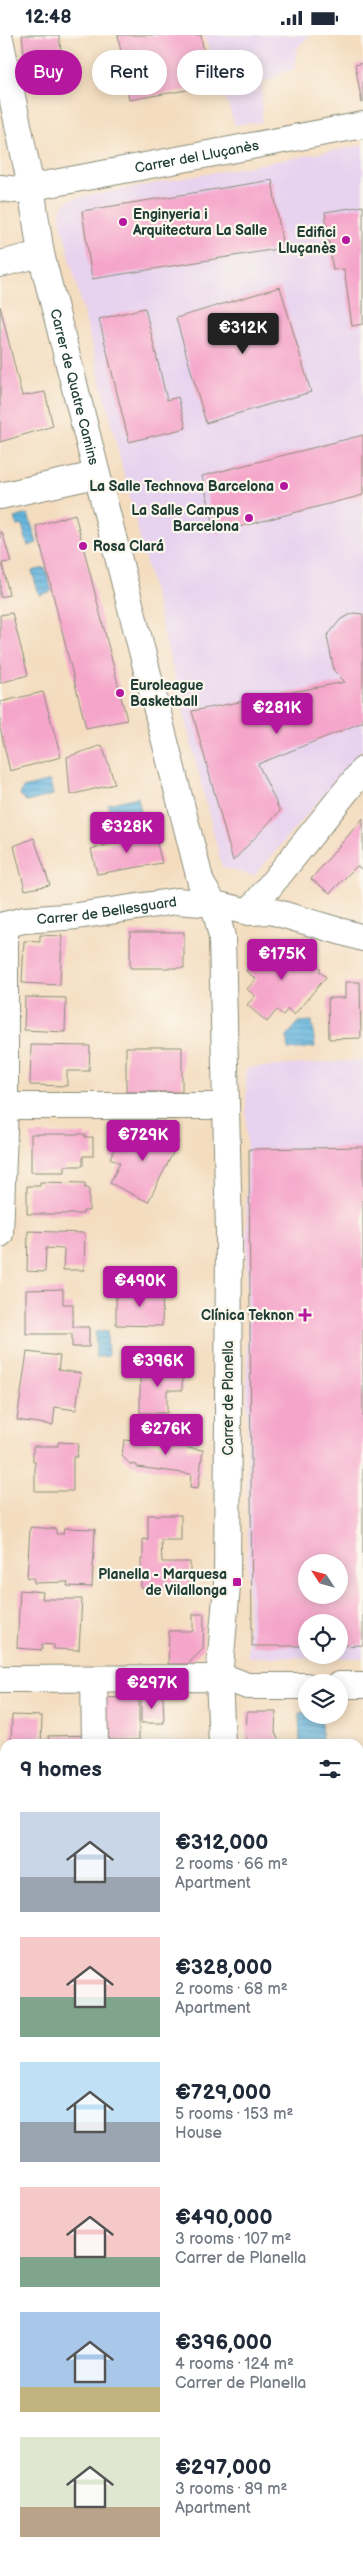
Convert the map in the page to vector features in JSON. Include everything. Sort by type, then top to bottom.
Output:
[{"type":"street","name":"Carrer de Quatre Camins","points":[[0,39],[31,187],[41,255],[202,883],[214,904]]},
{"type":"street","name":"Carrer del Lluçanès","points":[[0,188],[8,191],[363,125]]},
{"type":"street","points":[[0,264],[41,255]]},
{"type":"street","points":[[0,496],[96,475]]},
{"type":"street","points":[[249,912],[267,887],[363,770]]},
{"type":"street","name":"Carrer de Bellesguard","points":[[2,926],[24,920],[77,916],[177,901],[214,904],[249,912],[271,911],[363,938]]},
{"type":"street","name":"Carrer de Planella","points":[[214,904],[222,937],[229,1234],[227,1586],[219,1654],[222,1739]]},
{"type":"street","points":[[0,1234],[5,1106],[2,926]]},
{"type":"street","points":[[5,1106],[214,1106],[226,1104]]},
{"type":"street","points":[[0,1679],[219,1678],[232,1680],[247,1686],[298,1686]]},
{"type":"street","points":[[94,1679],[95,1739]]},
{"type":"street","points":[[348,1685],[363,1685]]},
{"type":"shaded area","points":[[204,35],[310,35],[297,48],[295,68],[263,83],[263,50],[209,50]]},
{"type":"shaded area","points":[[225,95],[262,95],[262,122],[235,125]]},
{"type":"shaded area","name":"La Salle Campus Barcelona","points":[[363,145],[363,749],[254,876],[222,867],[60,218],[60,211],[68,200],[76,198]]},
{"type":"shaded area","name":"Clínica Teknon","points":[[363,1060],[363,1658],[348,1658],[348,1614],[298,1614],[298,1657],[248,1657],[246,1068]]},
{"type":"water","points":[[28,514],[37,543],[28,546],[22,525],[17,526],[14,518]]},
{"type":"water","points":[[45,568],[52,591],[39,595],[32,571]]},
{"type":"water","points":[[50,781],[53,795],[27,802],[20,795],[23,788]]},
{"type":"water","points":[[138,797],[141,812],[111,818],[108,804]]},
{"type":"water","points":[[312,1021],[315,1047],[288,1050],[287,1036],[299,1022]]},
{"type":"water","points":[[107,1331],[108,1356],[96,1357],[95,1332]]},
{"type":"water","points":[[299,1724],[321,1724],[322,1739],[300,1739]]},
{"type":"building","points":[[22,35],[59,35],[61,50],[24,50]]},
{"type":"building","points":[[118,35],[201,35],[204,50],[177,50],[177,92],[167,93],[167,50],[121,50]]},
{"type":"building","points":[[363,63],[363,103],[362,103],[355,65]]},
{"type":"building","points":[[128,95],[158,95],[129,100]]},
{"type":"building","points":[[272,180],[283,248],[92,279],[82,211]]},
{"type":"building","name":"Edifici Lluçanès","points":[[363,206],[363,324],[352,326],[344,269],[333,270],[325,212]]},
{"type":"building","points":[[280,287],[311,392],[206,423],[176,318]]},
{"type":"building","points":[[0,306],[22,396],[45,392],[53,426],[0,442]]},
{"type":"building","points":[[145,308],[167,400],[178,397],[186,428],[129,442],[99,319]]},
{"type":"building","name":"La Salle Technova Barcelona","points":[[363,435],[363,495],[216,533],[202,476]]},
{"type":"building","points":[[75,514],[127,720],[86,728],[36,526]]},
{"type":"building","points":[[0,532],[2,532],[11,562],[2,563],[9,595],[0,597]]},
{"type":"building","points":[[12,613],[28,675],[0,683],[0,615]]},
{"type":"building","points":[[354,613],[363,614],[363,722],[258,764],[280,811],[233,861],[192,711],[345,682],[334,671],[327,636],[341,619]]},
{"type":"building","points":[[43,692],[61,757],[10,771],[0,728],[0,702]]},
{"type":"building","points":[[102,745],[115,784],[70,795],[67,757]]},
{"type":"building","points":[[363,818],[363,870],[357,866],[330,893],[311,879]]},
{"type":"building","points":[[154,832],[162,863],[97,874],[91,849]]},
{"type":"building","points":[[34,838],[50,885],[25,890],[14,846]]},
{"type":"building","points":[[130,932],[184,932],[184,968],[130,968]]},
{"type":"building","points":[[40,935],[62,936],[60,985],[22,983],[24,941],[40,942]]},
{"type":"building","points":[[270,942],[283,953],[289,945],[293,949],[295,947],[321,969],[319,971],[326,977],[294,1015],[288,1009],[283,1015],[277,1010],[267,1022],[247,1005],[255,996],[247,989],[256,979],[246,971]]},
{"type":"building","points":[[345,982],[360,982],[361,1038],[329,1039],[328,998],[345,998]]},
{"type":"building","points":[[25,997],[66,998],[65,1032],[24,1030]]},
{"type":"building","points":[[31,1045],[90,1046],[89,1071],[67,1071],[67,1086],[30,1085]]},
{"type":"building","points":[[126,1047],[182,1047],[182,1092],[126,1092]]},
{"type":"building","points":[[147,1125],[179,1141],[148,1202],[110,1183],[120,1163],[110,1158],[119,1138],[133,1145],[138,1135],[142,1137]]},
{"type":"building","points":[[31,1134],[85,1134],[85,1137],[93,1137],[93,1156],[83,1156],[83,1166],[65,1166],[65,1172],[31,1172]]},
{"type":"building","name":"Clínica Teknon","points":[[363,1147],[363,1645],[348,1646],[348,1614],[298,1614],[298,1646],[252,1646],[249,1149]]},
{"type":"building","points":[[40,1182],[85,1183],[85,1188],[89,1188],[89,1211],[83,1211],[83,1214],[27,1214],[27,1186],[40,1186]]},
{"type":"building","points":[[28,1231],[85,1233],[84,1270],[63,1270],[64,1249],[46,1248],[45,1272],[27,1271]]},
{"type":"building","points":[[155,1288],[163,1288],[162,1326],[116,1325],[116,1289],[128,1290],[128,1294],[143,1294],[142,1291],[155,1291]]},
{"type":"building","points":[[63,1289],[63,1304],[73,1304],[73,1327],[89,1327],[89,1347],[72,1347],[72,1334],[26,1334],[26,1290]]},
{"type":"building","points":[[27,1352],[60,1356],[58,1370],[81,1373],[76,1410],[55,1407],[53,1425],[17,1420]]},
{"type":"building","points":[[140,1368],[183,1369],[182,1390],[167,1390],[167,1413],[140,1413]]},
{"type":"building","points":[[169,1432],[189,1434],[187,1448],[203,1450],[198,1489],[190,1488],[191,1474],[137,1467],[137,1465],[130,1464],[122,1456],[124,1440],[167,1445]]},
{"type":"building","points":[[58,1442],[78,1443],[77,1457],[73,1457],[73,1491],[35,1491],[33,1446],[58,1446]]},
{"type":"building","points":[[148,1515],[181,1515],[181,1540],[161,1540],[162,1562],[190,1562],[190,1587],[141,1588],[141,1559],[143,1559],[143,1539],[148,1540]]},
{"type":"building","points":[[30,1527],[56,1529],[56,1534],[63,1534],[64,1528],[95,1529],[92,1587],[67,1586],[68,1582],[34,1583],[34,1578],[27,1578]]},
{"type":"building","points":[[20,1590],[43,1592],[42,1599],[82,1599],[79,1650],[54,1649],[54,1645],[42,1644],[42,1650],[17,1648]]},
{"type":"building","points":[[193,1614],[204,1614],[203,1649],[188,1664],[168,1664],[169,1631],[193,1631]]},
{"type":"building","points":[[163,1696],[164,1723],[141,1723],[141,1697]]},
{"type":"building","points":[[139,1697],[139,1739],[101,1739],[100,1698]]},
{"type":"building","points":[[247,1712],[276,1712],[275,1732],[278,1739],[246,1739]]},
{"type":"building","points":[[12,1715],[42,1716],[41,1739],[11,1739]]},
{"type":"building","points":[[90,1735],[90,1739],[48,1739],[48,1736]]},
{"type":"place","name":"Enginyeria i Arquitectura La Salle","points":[[123,222]]},
{"type":"place","name":"Edifici Lluçanès","points":[[346,240]]},
{"type":"place","name":"La Salle Technova Barcelona","points":[[284,486]]},
{"type":"place","name":"La Salle Campus Barcelona","points":[[249,518]]},
{"type":"place","name":"Rosa Clará","points":[[83,546]]},
{"type":"place","name":"Euroleague Basketball","points":[[120,693]]},
{"type":"place","name":"Clínica Teknon","points":[[305,1315]]},
{"type":"place","name":"Planella - Marquesa de Vilallonga","points":[[237,1582]]}]
